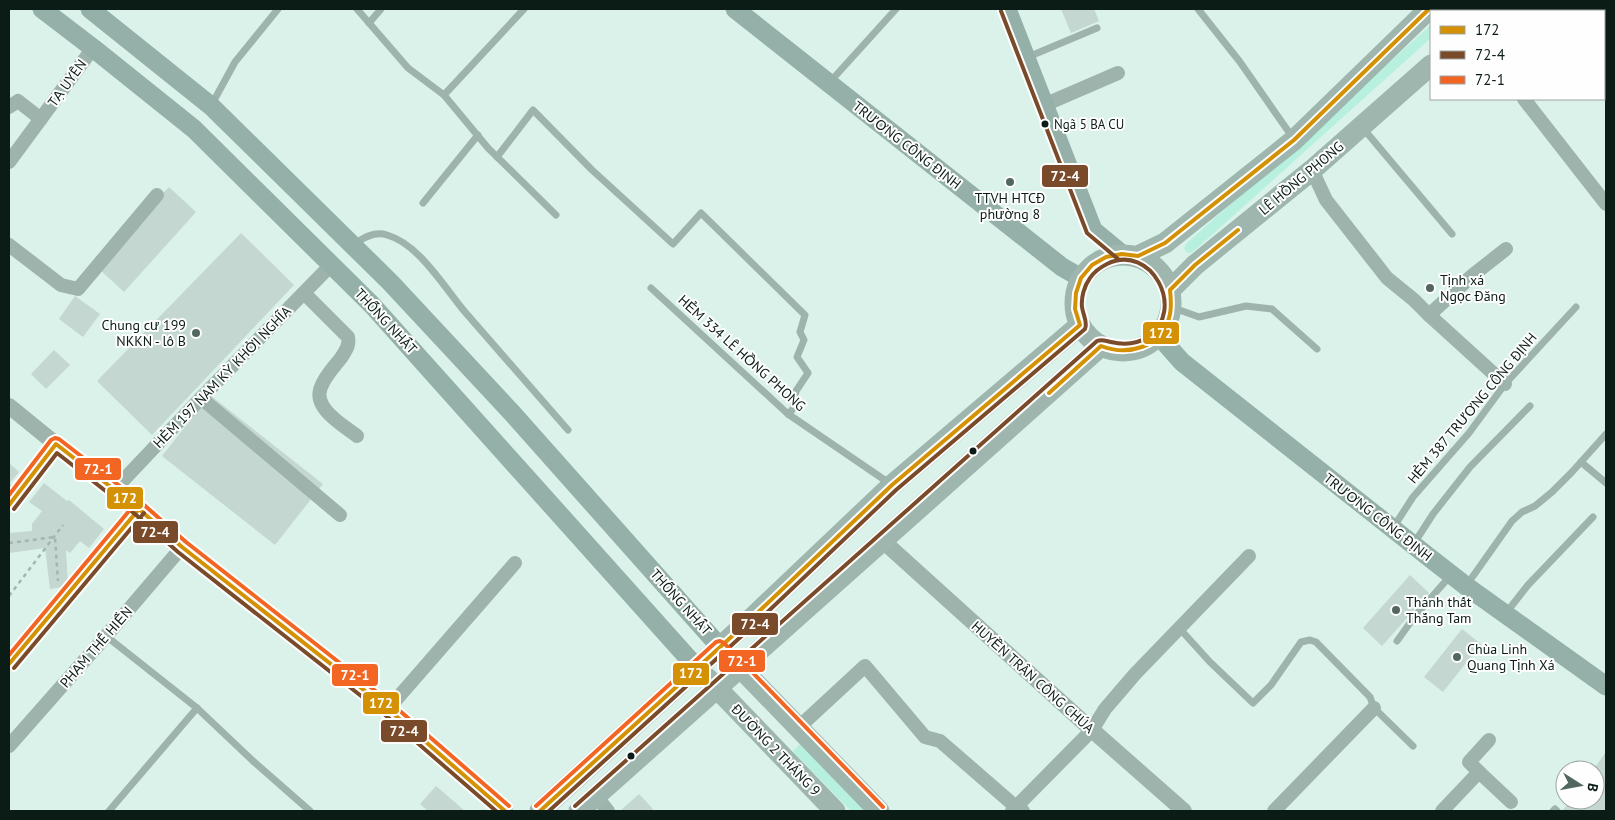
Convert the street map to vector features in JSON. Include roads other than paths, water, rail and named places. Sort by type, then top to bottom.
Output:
[{"type":"main road","name":"THỐNG NHẤT","points":[[42,9],[194,129],[372,305],[697,668]]},
{"type":"main road","name":"THỐNG NHẤT","points":[[90,9],[211,106],[390,282],[513,414],[720,647]]},
{"type":"main road","name":"TRƯƠNG CÔNG ĐỊNH","points":[[735,9],[1062,267],[1081,278]]},
{"type":"main road","points":[[1006,9],[1093,230],[1130,255],[1153,263],[1164,275],[1171,299],[1168,322],[1160,336],[1147,345],[1132,351],[1116,351],[1101,346],[1088,337],[1080,325],[1075,309],[1076,293],[1081,278],[1092,265],[1106,257],[1130,255],[1165,243],[1294,140],[1424,10]]},
{"type":"main road","name":"LÊ HỒNG PHONG","points":[[1171,299],[1195,265],[1312,170],[1430,66]]},
{"type":"main road","points":[[194,129],[211,106]]},
{"type":"main road","points":[[551,808],[892,484],[1080,325]]},
{"type":"main road","name":"TRƯƠNG CÔNG ĐỊNH","points":[[1160,336],[1182,362],[1413,545],[1458,580],[1606,685]]},
{"type":"main road","points":[[580,811],[602,804],[717,688],[1101,346]]},
{"type":"main road","points":[[490,437],[513,414]]},
{"type":"main road","points":[[720,647],[879,811]]},
{"type":"main road","name":"ĐƯỜNG 2 THÁNG 9","points":[[697,668],[835,811]]},
{"type":"street","name":"TẠ UYÊN","points":[[9,162],[93,48]]},
{"type":"street","points":[[1044,106],[1118,73]]},
{"type":"street","points":[[1525,100],[1606,204]]},
{"type":"street","name":"TẠ UYÊN","points":[[9,107],[18,101],[41,119]]},
{"type":"street","points":[[1312,170],[1326,200],[1387,278],[1414,300],[1429,316],[1505,384]]},
{"type":"street","points":[[9,245],[61,285],[78,289],[157,195]]},
{"type":"street","points":[[1429,316],[1473,275],[1506,249]]},
{"type":"street","name":"HẺM 197 NAM KỲ KHỞI NGHĨA","points":[[114,490],[200,398],[331,265]]},
{"type":"street","points":[[304,293],[348,337],[347,348],[325,378],[319,393],[322,404],[327,412],[357,436]]},
{"type":"street","points":[[200,398],[340,515]]},
{"type":"street","points":[[9,406],[139,509],[182,547],[388,709],[505,811]]},
{"type":"street","name":"HUYỀN TRÂN CÔNG CHÚA","points":[[883,541],[1184,811]]},
{"type":"street","name":"PHẠM THẾ HIỂN","points":[[9,746],[182,547]]},
{"type":"street","points":[[798,728],[865,666],[925,737],[940,741],[1017,810],[1092,730],[1105,709],[1135,674],[1249,556]]},
{"type":"street","points":[[388,709],[515,563]]},
{"type":"street","points":[[1274,811],[1374,708]]},
{"type":"street","points":[[1488,740],[1469,762],[1511,802]]},
{"type":"street","points":[[1442,811],[1479,772]]},
{"type":"lane","points":[[357,9],[408,68],[444,95],[497,156],[556,215]]},
{"type":"lane","points":[[369,23],[381,9]]},
{"type":"lane","points":[[444,95],[524,9]]},
{"type":"lane","points":[[829,83],[896,9]]},
{"type":"lane","points":[[1198,9],[1240,62],[1294,140]]},
{"type":"lane","points":[[211,106],[235,62],[275,10]]},
{"type":"lane","points":[[1025,58],[1096,28]]},
{"type":"lane","points":[[497,156],[533,110],[591,169],[673,244],[701,213],[805,315],[800,332],[804,340],[797,358],[808,373],[796,391],[793,410],[788,414]]},
{"type":"lane","points":[[1362,127],[1452,234]]},
{"type":"lane","points":[[423,203],[478,135]]},
{"type":"lane","points":[[352,245],[365,236],[376,234],[387,234],[404,242],[422,260],[568,430]]},
{"type":"lane","name":"HẺM 334 LÊ HỒNG PHONG","points":[[651,288],[788,414],[892,484]]},
{"type":"lane","points":[[1171,299],[1199,317],[1246,306],[1272,309],[1317,348]]},
{"type":"lane","name":"HẺM 387 TRƯƠNG CÔNG ĐỊNH","points":[[1392,528],[1413,497],[1468,433],[1505,384],[1576,308]]},
{"type":"lane","points":[[1413,545],[1433,514],[1470,467],[1530,406]]},
{"type":"lane","points":[[1397,641],[1415,616],[1458,580],[1512,521],[1552,492],[1606,434]]},
{"type":"lane","points":[[9,505],[56,444]]},
{"type":"lane","points":[[1581,462],[1606,483]]},
{"type":"lane","points":[[9,664],[139,509]]},
{"type":"lane","points":[[1506,614],[1528,585],[1593,517]]},
{"type":"lane","points":[[1180,629],[1210,662],[1253,704],[1271,685],[1301,642],[1310,640],[1316,642],[1370,696],[1374,708],[1413,746]]},
{"type":"lane","points":[[106,636],[197,708],[305,810]]},
{"type":"lane","points":[[109,811],[197,708]]},
{"type":"lane","points":[[1553,811],[1555,809],[1558,811]]},
{"type":"place","name":"Ngã 5 BA CU","points":[[1045,124]]},
{"type":"place","name":"TTVH HTCĐ phường 8","points":[[1010,182]]},
{"type":"place","name":"Tịnh xá Ngọc Đăng","points":[[1430,288]]},
{"type":"place","name":"Chung cư 199 NKKN - lô B","points":[[196,333]]},
{"type":"place","name":"Thánh thất Thắng Tam","points":[[1396,610]]},
{"type":"place","name":"Chùa Linh Quang Tịnh Xá","points":[[1457,657]]}]
